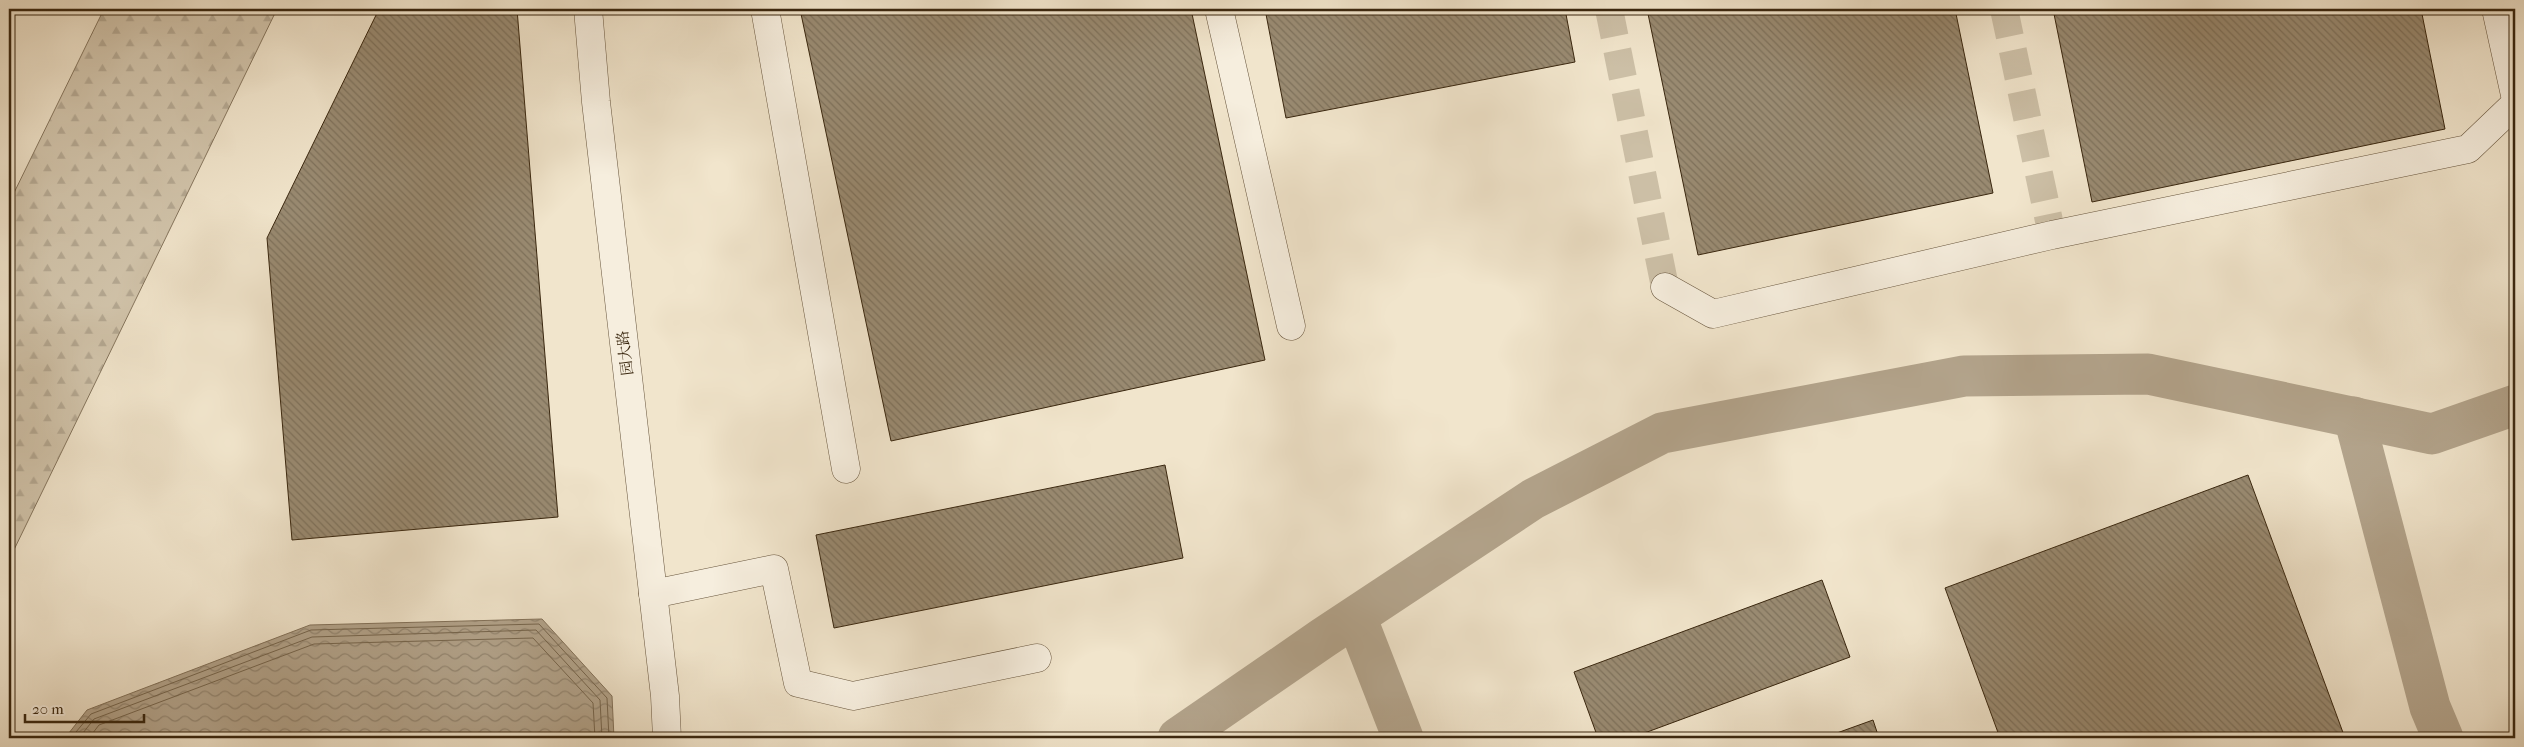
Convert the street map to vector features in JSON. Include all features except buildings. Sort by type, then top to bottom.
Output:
[{"type":"street","name":"园大路","points":[[588,9],[596,102],[665,696],[667,738]]},
{"type":"street","points":[[765,9],[846,469]]},
{"type":"street","points":[[1219,9],[1291,326]]},
{"type":"street","points":[[2496,9],[2515,95]]},
{"type":"street","points":[[1665,286],[1713,314],[2052,234],[2468,149],[2515,104]]},
{"type":"street","points":[[653,594],[774,569],[798,683],[852,696],[1037,658]]},
{"type":"green space","points":[[104,9],[277,9],[9,560],[9,203]]},
{"type":"water","points":[[542,619],[612,696],[614,738],[65,738],[87,710],[310,625]]},
{"type":"waterway","points":[[1178,738],[1323,638],[1533,499],[1662,433],[1964,376],[2148,374],[2432,434],[2515,405]]},
{"type":"waterway","points":[[2354,417],[2430,707],[2443,738]]},
{"type":"waterway","points":[[1356,617],[1403,738]]},
{"type":"tunnel","points":[[1609,9],[1665,287]]},
{"type":"tunnel","points":[[2004,9],[2052,235]]}]
